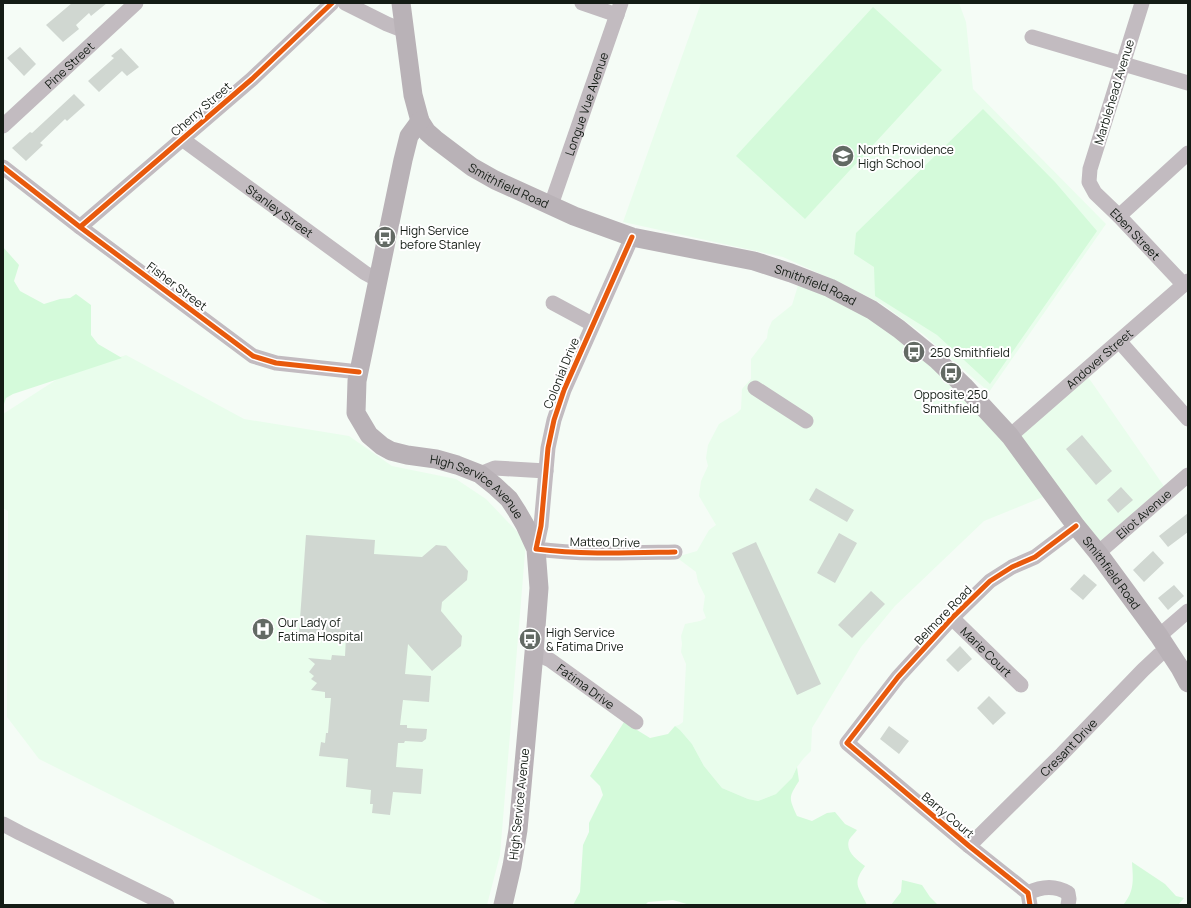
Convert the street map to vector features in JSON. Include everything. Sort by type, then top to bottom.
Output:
[{"type":"main road","name":"Smithfield Road","points":[[402,3],[413,95],[420,121],[427,132],[435,139],[472,167],[495,180],[600,226],[632,237],[754,262],[791,273],[830,288],[872,310],[899,329],[937,360],[964,386],[1010,436],[1164,643],[1188,683]]},
{"type":"main road","name":"High Service Avenue","points":[[420,121],[409,136],[357,381],[356,413],[368,435],[391,451],[457,465],[480,474],[509,499],[526,525],[536,549],[539,588],[518,830],[503,905]]},
{"type":"street","name":"Pine Street","points":[[3,126],[136,3]]},
{"type":"street","name":"Cherry Street","points":[[80,227],[252,79],[332,3]]},
{"type":"street","points":[[345,3],[387,24],[405,31]]},
{"type":"street","points":[[582,3],[619,9]]},
{"type":"street","name":"Marblehead Avenue","points":[[1089,182],[1090,169],[1142,3]]},
{"type":"street","name":"Longue Vue Avenue","points":[[551,205],[619,9]]},
{"type":"street","points":[[1032,37],[1188,83]]},
{"type":"street","name":"Stanley Street","points":[[182,139],[365,273],[378,280]]},
{"type":"street","points":[[1119,216],[1188,153]]},
{"type":"street","name":"Fisher Street","points":[[3,167],[80,227],[253,356],[276,363],[359,372]]},
{"type":"street","name":"Eben Street","points":[[1089,182],[1095,193],[1186,283]]},
{"type":"street","name":"Colonial Drive","points":[[536,549],[541,526],[548,448],[554,420],[564,390],[592,324],[632,237]]},
{"type":"street","name":"Andover Street","points":[[1010,436],[1120,342],[1186,283]]},
{"type":"street","points":[[553,303],[592,324]]},
{"type":"street","points":[[1120,342],[1188,419]]},
{"type":"street","points":[[755,388],[806,421]]},
{"type":"street","points":[[480,474],[495,468],[546,471]]},
{"type":"street","name":"Eliot Avenue","points":[[1098,553],[1188,475]]},
{"type":"street","name":"Belmore Road","points":[[847,743],[898,677],[952,618],[990,581],[1012,567],[1035,557],[1076,526]]},
{"type":"street","name":"Matteo Drive","points":[[536,549],[617,554],[675,552]]},
{"type":"street","name":"Cresant Drive","points":[[969,846],[1159,655],[1164,643],[1188,611]]},
{"type":"street","name":"Marie Court","points":[[952,618],[1021,685]]},
{"type":"street","name":"Fatima Drive","points":[[534,652],[550,660],[636,722]]},
{"type":"street","name":"Barry Court","points":[[847,743],[1029,899],[1042,888],[1051,887],[1068,893],[1068,905]]},
{"type":"street","points":[[3,824],[167,905]]},
{"type":"shaded area","name":"North Providence High School","points":[[701,3],[959,3],[966,22],[973,89],[1106,224],[989,392],[924,335],[882,304],[845,285],[783,257],[623,222]]},
{"type":"shaded area","points":[[800,279],[872,313],[1006,435],[1086,374],[1168,492],[1101,551],[1048,495],[984,521],[895,606],[861,647],[812,728],[811,751],[797,767],[792,778],[776,794],[758,801],[748,799],[722,788],[704,766],[692,744],[675,726],[683,722],[686,664],[681,652],[681,636],[685,624],[700,621],[706,618],[703,610],[705,596],[698,582],[696,572],[676,557],[697,551],[709,530],[716,525],[699,496],[701,481],[708,466],[706,458],[708,445],[719,424],[741,409],[742,389],[751,379],[751,359],[767,338],[768,330],[772,321],[792,305]]},
{"type":"shaded area","name":"Our Lady of Fatima Hospital","points":[[126,355],[244,419],[349,436],[392,466],[456,479],[486,499],[526,541],[500,855],[487,905],[331,905],[39,759],[7,717],[8,511],[3,508],[3,414],[59,378]]},
{"type":"green space","points":[[873,7],[942,70],[805,219],[736,156]]},
{"type":"green space","points":[[983,109],[1055,182],[1097,231],[990,384],[937,335],[875,296],[874,267],[854,254],[856,233]]},
{"type":"green space","points":[[3,247],[19,265],[14,281],[20,291],[44,304],[60,299],[70,298],[76,294],[91,305],[91,335],[98,344],[122,358],[13,394],[6,398],[3,407]]},
{"type":"green space","points":[[624,722],[650,738],[668,734],[675,726],[692,744],[704,766],[722,788],[748,799],[758,801],[776,794],[792,778],[797,767],[799,781],[791,795],[791,801],[797,816],[812,821],[827,813],[835,812],[845,824],[857,830],[849,840],[848,844],[852,855],[865,866],[859,877],[858,885],[867,905],[690,905],[673,900],[648,902],[645,905],[573,905],[580,892],[583,845],[589,832],[589,823],[603,795],[600,786],[590,776]]},
{"type":"green space","points":[[1132,862],[1165,884],[1176,896],[1184,898],[1178,905],[1123,905],[1130,895],[1133,879]]},
{"type":"green space","points":[[902,880],[922,885],[930,897],[938,905],[891,905],[901,892]]},
{"type":"building","points":[[72,3],[107,3],[91,16],[89,13],[76,25],[79,29],[63,42],[46,25]]},
{"type":"building","points":[[20,47],[36,64],[24,76],[7,58]]},
{"type":"building","points":[[121,48],[139,67],[127,76],[122,71],[99,92],[88,81],[114,58],[111,56]]},
{"type":"building","points":[[74,94],[85,105],[67,121],[65,119],[40,143],[43,145],[26,161],[12,148],[30,132],[32,133]]},
{"type":"building","points":[[1082,435],[1112,471],[1096,485],[1066,449]]},
{"type":"building","points":[[1121,487],[1133,500],[1118,513],[1107,500]]},
{"type":"building","points":[[816,488],[854,510],[847,522],[809,500]]},
{"type":"building","points":[[1188,513],[1188,532],[1168,547],[1159,536]]},
{"type":"building","points":[[839,533],[857,543],[835,583],[817,573]]},
{"type":"building","points":[[306,535],[375,540],[374,554],[422,557],[436,545],[446,546],[468,571],[467,580],[442,602],[441,611],[462,636],[461,646],[432,671],[408,644],[405,674],[431,676],[429,702],[403,700],[400,725],[407,725],[407,728],[427,729],[426,739],[422,742],[405,741],[404,743],[398,743],[396,767],[423,769],[421,794],[393,792],[390,815],[372,813],[373,804],[370,804],[371,790],[346,787],[348,759],[319,756],[321,742],[325,743],[326,733],[328,733],[331,698],[325,698],[325,692],[311,690],[317,683],[311,679],[314,676],[309,672],[315,664],[308,658],[331,660],[332,655],[345,656],[346,637],[299,633]]},
{"type":"building","points":[[756,542],[821,684],[797,695],[732,553]]},
{"type":"building","points":[[1153,551],[1164,563],[1144,582],[1133,570]]},
{"type":"building","points":[[1084,574],[1097,585],[1083,600],[1070,589]]},
{"type":"building","points":[[1174,585],[1184,596],[1168,610],[1158,598]]},
{"type":"building","points":[[871,591],[885,604],[852,638],[838,625]]},
{"type":"building","points":[[960,646],[972,659],[958,672],[946,660]]},
{"type":"building","points":[[989,696],[1006,713],[993,725],[977,708]]},
{"type":"building","points":[[889,726],[909,741],[899,754],[880,739]]},
{"type":"cycle path","points":[[80,227],[252,79],[332,3]]},
{"type":"cycle path","points":[[3,167],[80,227],[253,356],[276,363],[359,372]]},
{"type":"cycle path","points":[[632,237],[564,390],[554,420],[548,448],[541,526],[536,549],[588,553],[675,552]]},
{"type":"cycle path","points":[[1030,905],[1028,893],[969,846],[847,743],[898,677],[952,618],[990,581],[1012,567],[1035,557],[1076,526]]},
{"type":"place","name":"North Providence High School","points":[[843,156]]},
{"type":"place","name":"High Service before Stanley","points":[[385,237]]},
{"type":"place","name":"250 Smithfield","points":[[914,352]]},
{"type":"place","name":"Opposite 250 Smithfield","points":[[951,373]]},
{"type":"place","name":"Our Lady of Fatima Hospital","points":[[263,629]]},
{"type":"place","name":"High Service & Fatima Drive","points":[[530,639]]}]
